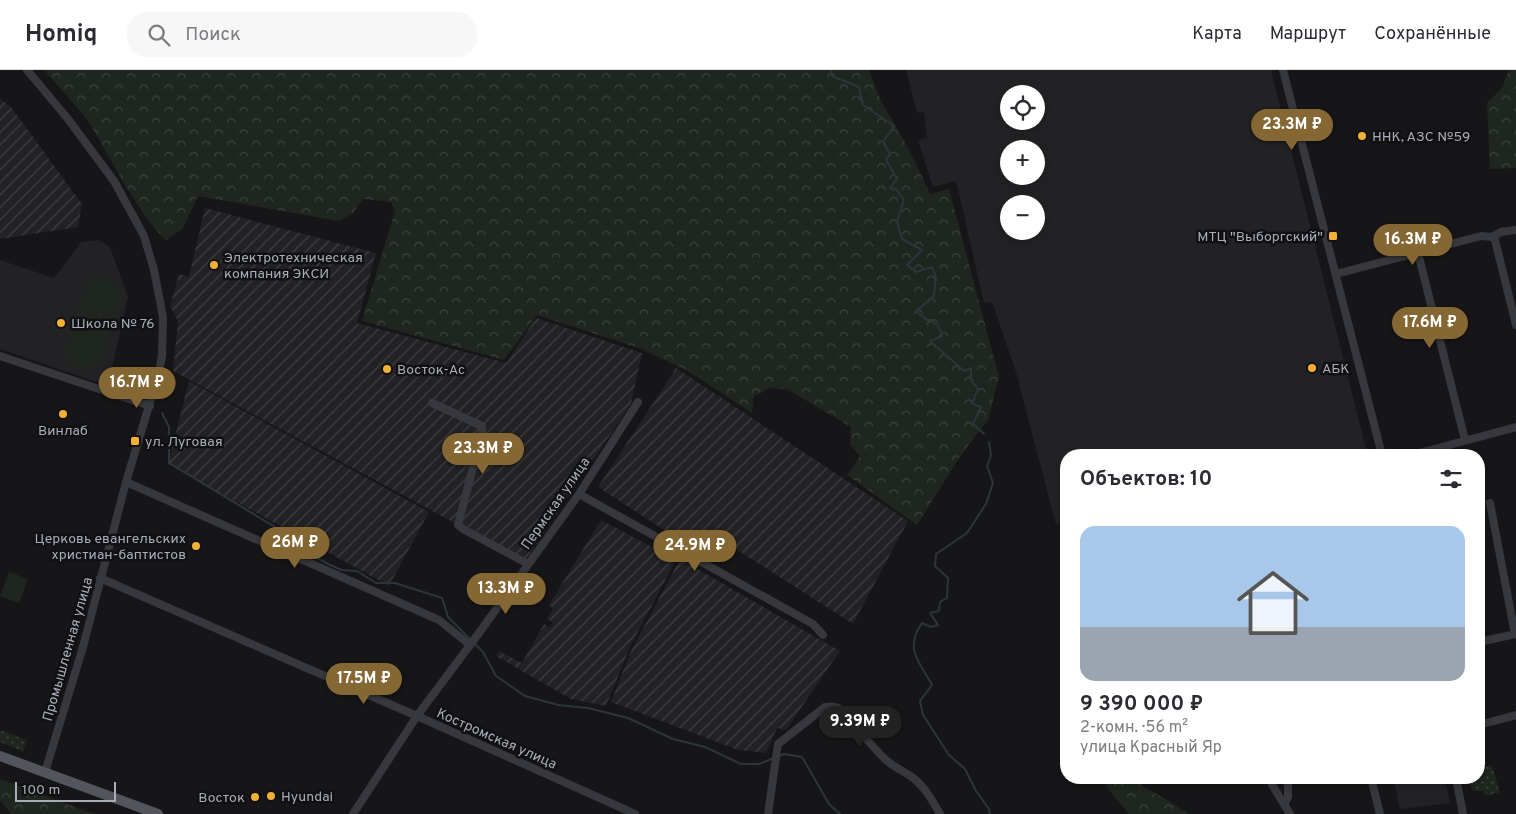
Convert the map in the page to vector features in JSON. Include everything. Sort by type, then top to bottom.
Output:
[{"type":"main road","points":[[0,756],[158,814]]},
{"type":"street","name":"Промышленная улица","points":[[27,70],[68,119],[114,181],[144,236],[154,270],[163,317],[162,356],[150,406],[126,482],[83,646],[45,772]]},
{"type":"street","points":[[1283,70],[1380,449]]},
{"type":"street","points":[[1336,274],[1481,236],[1493,238],[1501,232],[1516,230]]},
{"type":"street","points":[[1493,238],[1516,325]]},
{"type":"street","points":[[1418,253],[1465,440]]},
{"type":"street","points":[[0,356],[150,406]]},
{"type":"street","name":"Пермская улица","points":[[353,814],[417,716],[579,494],[638,402]]},
{"type":"street","points":[[432,403],[482,426],[458,525],[462,529],[528,564]]},
{"type":"street","points":[[1433,449],[1516,427]]},
{"type":"street","points":[[126,482],[439,620],[470,645]]},
{"type":"street","points":[[579,494],[814,624],[823,635]]},
{"type":"street","points":[[1485,641],[1515,634],[1490,503]]},
{"type":"street","name":"Костромская улица","points":[[100,578],[417,716],[635,814]]},
{"type":"street","points":[[768,814],[778,744],[825,707],[837,707],[842,710],[885,760],[918,782],[927,792],[940,814]]},
{"type":"street","points":[[1485,723],[1516,715]]},
{"type":"street","points":[[1272,784],[1290,814]]},
{"type":"street","points":[[1285,803],[1288,797],[1288,784]]},
{"type":"street","points":[[1372,784],[1380,814]]},
{"type":"street","points":[[1457,784],[1462,814]]},
{"type":"shaded area","points":[[906,70],[1271,70],[1366,449],[1060,449],[1060,524],[1056,525],[1016,372],[992,302],[984,303],[956,181],[933,187],[918,140],[927,138],[924,112],[917,113]]},
{"type":"shaded area","points":[[0,99],[11,107],[82,204],[78,227],[0,239]]},
{"type":"shaded area","points":[[205,208],[376,253],[357,323],[506,363],[536,318],[642,353],[631,404],[525,561],[173,371],[178,321],[170,306],[179,274],[189,277]]},
{"type":"shaded area","name":"Школа № 76","points":[[99,240],[110,247],[128,297],[108,386],[0,349],[0,260],[54,278],[81,242]]},
{"type":"shaded area","points":[[676,368],[908,521],[853,624],[717,537],[704,556],[598,487]]},
{"type":"shaded area","points":[[189,381],[429,512],[389,586],[168,464]]},
{"type":"shaded area","points":[[601,520],[676,560],[630,647],[606,706],[571,699],[496,656],[499,651],[522,663],[544,624],[550,628],[553,622],[547,619],[553,608],[549,605]]},
{"type":"shaded area","points":[[680,559],[840,651],[786,730],[777,728],[766,753],[738,750],[611,702],[630,653]]},
{"type":"shaded area","points":[[1394,784],[1446,784],[1450,803],[1400,809]]},
{"type":"green space","points":[[44,70],[869,70],[881,101],[910,151],[930,194],[949,189],[999,377],[988,420],[961,455],[917,525],[847,475],[860,456],[850,445],[851,427],[787,389],[770,388],[754,396],[752,413],[686,370],[639,348],[537,315],[504,360],[362,321],[395,211],[391,202],[363,199],[353,213],[339,221],[198,196],[183,228],[166,241],[144,214],[91,126]]},
{"type":"green space","points":[[1509,70],[1516,70],[1516,168],[1490,169],[1487,103],[1502,88]]},
{"type":"green space","points":[[101,277],[117,283],[122,298],[101,361],[89,368],[77,368],[68,361],[65,348],[86,286],[92,279]]},
{"type":"green space","points":[[9,572],[28,579],[19,603],[0,596]]},
{"type":"green space","points":[[0,730],[27,740],[23,752],[0,742]]},
{"type":"green space","points":[[1492,765],[1500,794],[1493,793],[1492,796],[1484,794],[1484,791],[1472,791],[1470,784],[1485,784],[1485,767]]},
{"type":"green space","points":[[0,779],[94,814],[11,814],[0,800]]},
{"type":"green space","points":[[1106,784],[1140,784],[1190,814],[1129,814],[1108,789]]},
{"type":"waterway","points":[[831,70],[832,76],[859,87],[863,105],[894,126],[883,142],[890,154],[886,160],[897,179],[890,188],[897,190],[904,200],[897,221],[902,239],[922,250],[907,265],[916,272],[932,267],[936,277],[934,296],[916,311],[927,320],[936,320],[942,336],[930,341],[964,371],[971,368],[971,380],[978,389],[972,404],[981,407],[973,424],[984,434]]},
{"type":"waterway","points":[[162,413],[169,427],[169,463],[285,533],[308,553],[328,564],[342,570],[357,571],[376,583],[395,583],[442,598],[448,617],[471,640]]},
{"type":"waterway","points":[[989,442],[991,456],[987,466],[993,483],[986,504],[967,533],[936,554],[935,566],[948,578],[947,598],[940,602],[939,611],[930,613],[938,625],[931,627],[922,623],[914,640],[914,648],[918,662],[932,685],[920,701],[923,715],[949,755],[965,769],[976,791],[989,809],[990,814]]},
{"type":"waterway","points":[[474,643],[483,652],[496,676],[525,696],[558,705],[588,708],[628,718],[673,739],[705,747],[741,764],[759,764],[774,758]]},
{"type":"waterway","points":[[779,756],[784,754],[802,757],[829,804],[840,814]]},
{"type":"place","name":"ННК, АЗС №59","points":[[1362,136]]},
{"type":"place","name":"МТЦ \"Выборгский\"","points":[[1333,236]]},
{"type":"place","name":"Электротехническая компания ЭКСИ","points":[[214,265]]},
{"type":"place","name":"Школа № 76","points":[[61,323]]},
{"type":"place","name":"АБК","points":[[1312,368]]},
{"type":"place","name":"Восток-Ас","points":[[387,369]]},
{"type":"place","name":"Винлаб","points":[[63,414]]},
{"type":"place","name":"ул. Луговая","points":[[135,441]]},
{"type":"place","name":"Церковь евангельских христиан-баптистов","points":[[196,546]]},
{"type":"place","name":"Hyundai","points":[[271,796]]},
{"type":"place","name":"Восток","points":[[255,797]]}]
